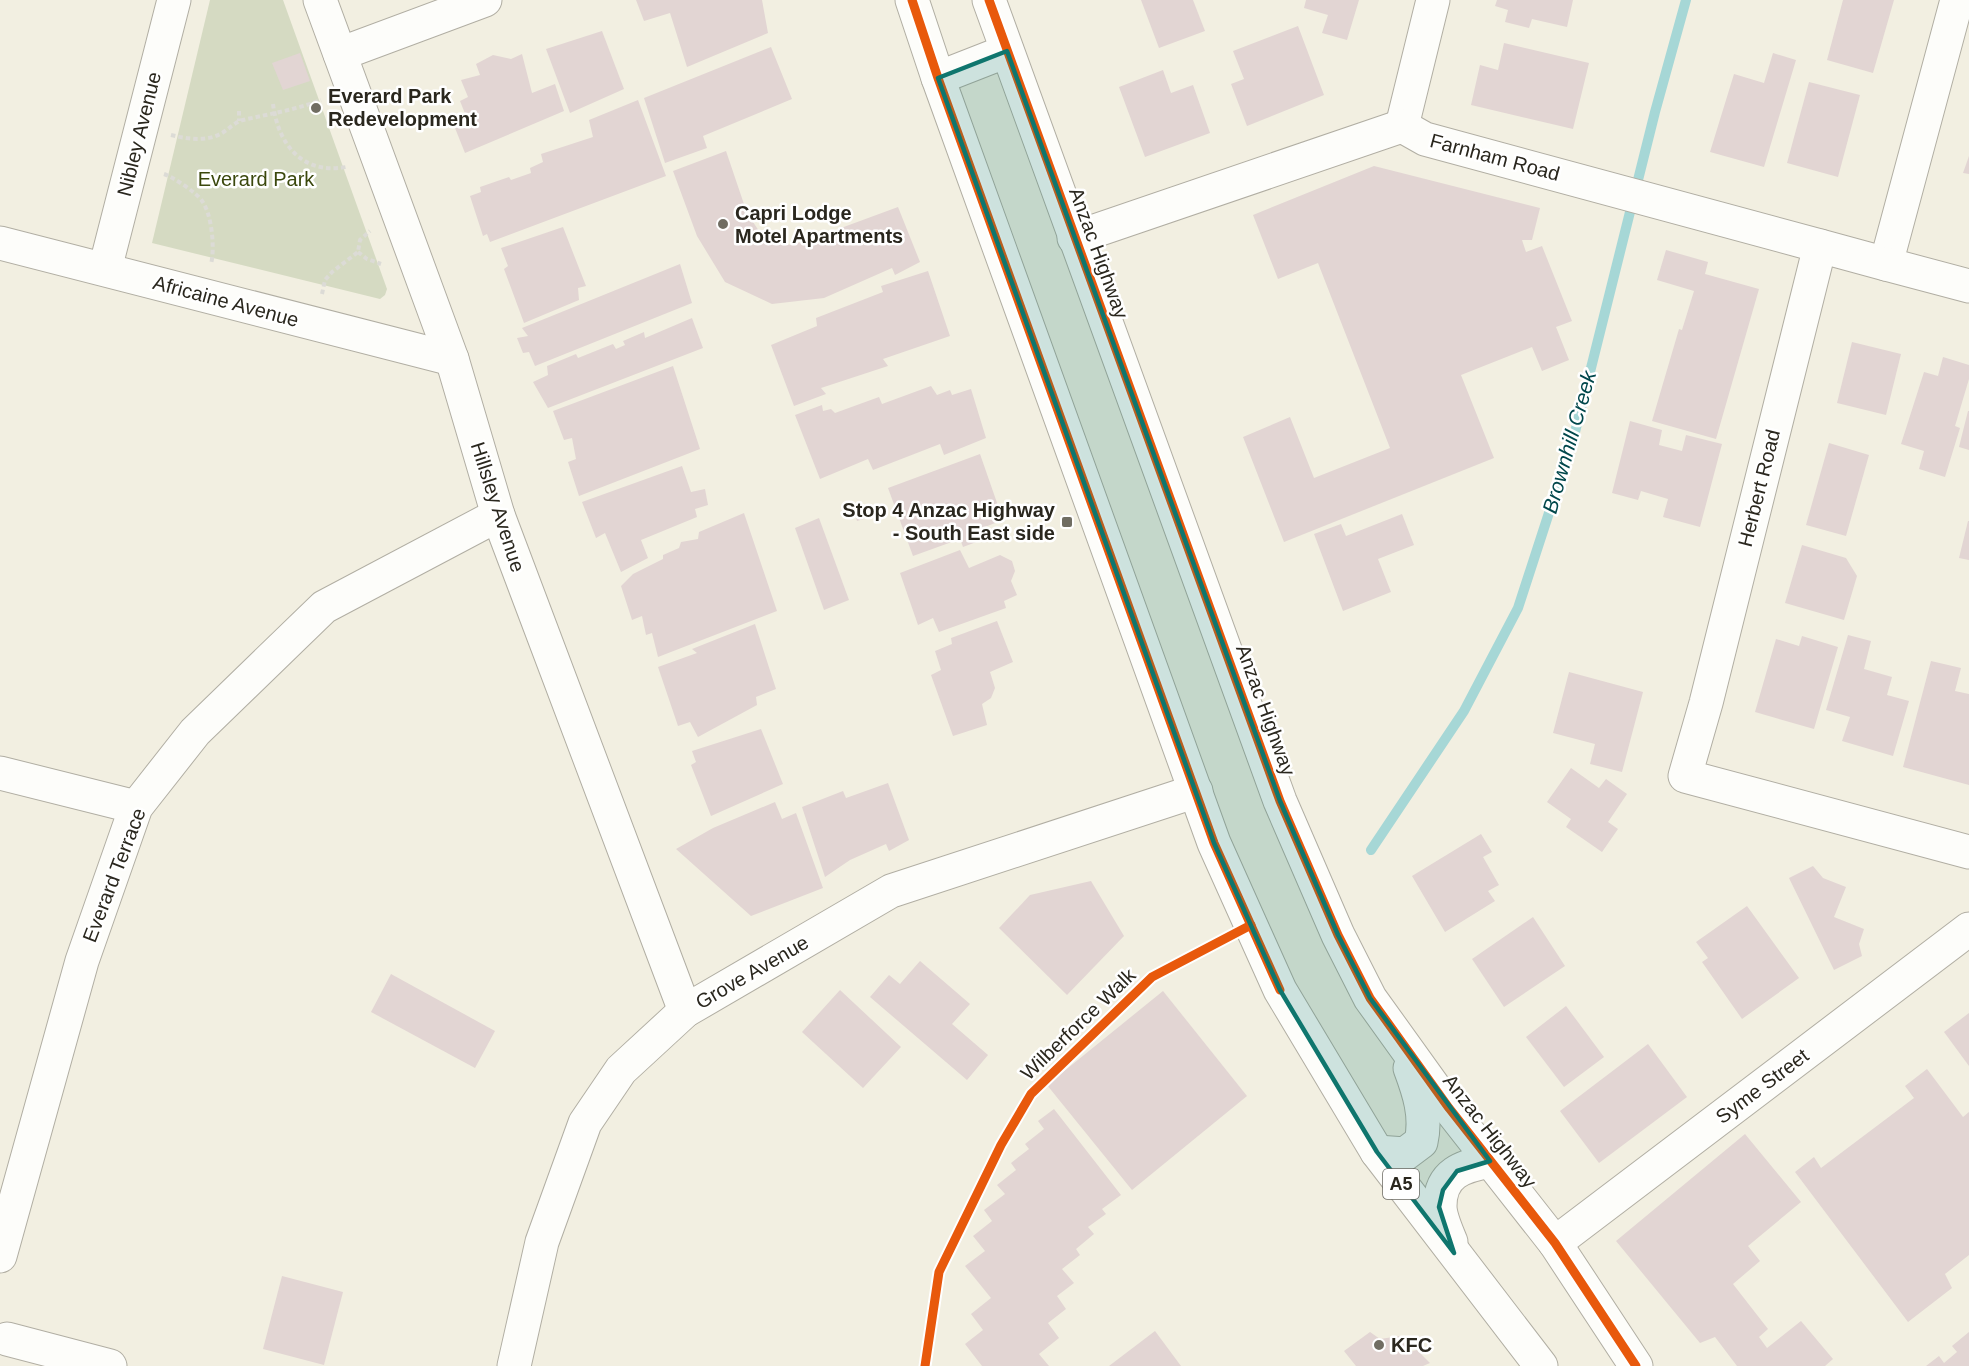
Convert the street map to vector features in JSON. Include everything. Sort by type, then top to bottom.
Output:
[{"type":"main road","name":"Nibley Avenue","points":[[105,269],[174,0]]},
{"type":"main road","name":"Hillsley Avenue","points":[[320,0],[452,359],[498,515],[685,1011]]},
{"type":"main road","points":[[340,54],[485,0]]},
{"type":"main road","name":"A5","points":[[912,0],[938,78],[1214,843],[1280,990],[1377,1152],[1541,1366]]},
{"type":"main road","name":"Anzac Highway","points":[[989,0],[1280,801],[1354,967],[1370,998],[1398,1038],[1449,1108],[1555,1243],[1636,1366]]},
{"type":"main road","points":[[1074,238],[1402,126],[1433,0]]},
{"type":"main road","points":[[1886,264],[1957,0]]},
{"type":"main road","points":[[938,78],[1007,51]]},
{"type":"main road","name":"Farnham Road","points":[[1402,126],[1425,139],[1820,246]]},
{"type":"main road","name":"Africaine Avenue","points":[[0,243],[452,359]]},
{"type":"main road","points":[[1820,246],[1969,285]]},
{"type":"main road","name":"Herbert Road","points":[[1820,246],[1706,703],[1685,776],[1969,852]]},
{"type":"main road","name":"Everard Terrace","points":[[0,1256],[82,961],[136,807],[195,732],[324,607],[498,515]]},
{"type":"main road","points":[[0,773],[136,807]]},
{"type":"main road","name":"Grove Avenue","points":[[514,1366],[542,1242],[585,1123],[621,1070],[685,1011],[891,891],[1196,791]]},
{"type":"main road","name":"Syme Street","points":[[1555,1243],[1969,929]]},
{"type":"main road","points":[[1377,1152],[1406,1154],[1421,1142],[1425,1126],[1416,1084],[1398,1038]]},
{"type":"main road","points":[[1454,1253],[1440,1207],[1443,1190],[1448,1178],[1457,1171],[1469,1165],[1490,1161]]},
{"type":"main road","points":[[2,1336],[110,1366]]},
{"type":"path","points":[[141,129],[185,138],[204,139],[220,134],[239,121],[301,108],[352,88]]},
{"type":"path","points":[[273,104],[274,114],[289,150],[305,162],[323,169],[344,168],[377,154]]},
{"type":"path","points":[[239,111],[239,121]]},
{"type":"path","points":[[132,165],[171,176],[202,201],[211,227],[213,255],[204,295]]},
{"type":"path","points":[[314,323],[325,280],[358,252],[360,240],[368,232],[400,219]]},
{"type":"highlighted area","points":[[1007,51],[1280,801],[1338,935],[1370,998],[1490,1161],[1457,1171],[1443,1190],[1439,1207],[1454,1253],[1377,1152],[1280,990],[1214,843],[938,78]]},
{"type":"green space","name":"Everard Park","points":[[210,0],[283,0],[387,289],[385,295],[380,299],[152,243]]},
{"type":"building","points":[[636,0],[762,0],[768,33],[687,67],[670,13],[644,21]]},
{"type":"building","points":[[1141,0],[1193,0],[1205,31],[1159,48]]},
{"type":"building","points":[[1306,0],[1359,0],[1347,40],[1322,33],[1328,15],[1304,8]]},
{"type":"building","points":[[1497,0],[1573,0],[1567,27],[1532,19],[1529,28],[1505,22],[1508,10],[1495,6]]},
{"type":"building","points":[[1843,0],[1894,0],[1873,73],[1827,60]]},
{"type":"building","points":[[1298,26],[1324,95],[1247,126],[1231,84],[1244,79],[1233,51]]},
{"type":"building","points":[[602,31],[624,89],[570,113],[546,49]]},
{"type":"building","points":[[1504,43],[1589,63],[1573,129],[1471,105],[1480,65],[1498,70]]},
{"type":"building","points":[[771,47],[792,99],[703,136],[707,148],[665,163],[644,98]]},
{"type":"building","points":[[300,53],[310,81],[283,90],[272,63]]},
{"type":"building","points":[[1773,53],[1796,60],[1764,167],[1710,152],[1734,74],[1764,83]]},
{"type":"building","points":[[522,54],[532,93],[555,84],[564,111],[465,153],[453,123],[466,116],[460,101],[468,97],[461,80],[480,75],[476,64],[493,55],[511,59]]},
{"type":"building","points":[[1163,70],[1171,93],[1193,85],[1210,133],[1145,157],[1119,87]]},
{"type":"building","points":[[1809,82],[1860,95],[1838,177],[1787,163]]},
{"type":"building","points":[[638,100],[666,176],[490,242],[487,234],[483,236],[470,196],[481,192],[480,187],[509,177],[511,180],[531,173],[530,168],[543,162],[541,154],[593,137],[589,120]]},
{"type":"building","name":"Capri Lodge Motel Apartments","points":[[726,151],[747,213],[763,237],[787,245],[803,242],[898,207],[920,262],[895,275],[892,268],[824,298],[772,304],[725,282],[697,236],[673,171]]},
{"type":"building","points":[[1969,156],[1969,174],[1963,173]]},
{"type":"building","points":[[1374,166],[1540,208],[1532,240],[1522,240],[1526,252],[1542,246],[1572,321],[1556,327],[1569,360],[1542,371],[1532,347],[1461,375],[1494,458],[1284,542],[1243,437],[1290,417],[1314,478],[1390,448],[1318,263],[1278,279],[1253,215]]},
{"type":"building","points":[[563,227],[586,286],[578,288],[579,300],[524,323],[504,269],[508,266],[501,248]]},
{"type":"building","points":[[1666,250],[1708,262],[1705,274],[1759,289],[1716,439],[1652,421],[1679,329],[1682,330],[1694,291],[1657,280]]},
{"type":"building","points":[[680,264],[692,303],[535,366],[529,352],[523,353],[517,338],[528,336],[522,328]]},
{"type":"building","points":[[928,271],[950,336],[883,359],[888,366],[821,388],[826,394],[794,406],[771,345],[817,326],[816,318],[883,292],[881,286]]},
{"type":"building","points":[[692,318],[703,348],[548,408],[533,382],[548,375],[547,366],[576,354],[578,358],[613,344],[616,349],[625,345],[623,341],[644,332],[645,338]]},
{"type":"building","points":[[1852,342],[1901,354],[1886,415],[1837,403]]},
{"type":"building","points":[[1943,357],[1969,365],[1969,379],[1955,426],[1960,428],[1945,477],[1919,469],[1924,451],[1901,444],[1924,372],[1938,376]]},
{"type":"building","points":[[673,366],[700,449],[579,496],[568,462],[576,459],[572,438],[564,440],[553,411]]},
{"type":"building","points":[[931,386],[937,395],[950,390],[952,395],[971,389],[986,438],[944,455],[940,444],[873,470],[868,459],[820,479],[795,415],[822,405],[823,411],[831,409],[835,413],[879,397],[882,404]]},
{"type":"building","points":[[1969,411],[1969,450],[1959,447]]},
{"type":"building","points":[[1630,421],[1662,430],[1659,445],[1682,451],[1686,435],[1722,444],[1700,527],[1663,517],[1668,499],[1641,491],[1638,500],[1612,493]]},
{"type":"building","points":[[1829,443],[1869,455],[1846,536],[1806,525]]},
{"type":"building","points":[[980,454],[1003,520],[977,530],[979,541],[963,547],[960,539],[913,556],[888,488]]},
{"type":"building","points":[[682,466],[691,492],[705,489],[708,505],[695,509],[697,517],[641,540],[648,558],[621,572],[605,533],[596,538],[582,502]]},
{"type":"building","points":[[863,508],[867,518],[857,521],[854,511]]},
{"type":"building","points":[[744,513],[777,611],[658,657],[652,633],[646,635],[642,616],[632,620],[621,586],[633,574],[679,548],[681,542],[698,539],[699,532]]},
{"type":"building","points":[[1402,514],[1414,545],[1378,559],[1391,592],[1343,611],[1314,534],[1341,524],[1346,536]]},
{"type":"building","points":[[819,518],[849,600],[824,610],[795,528]]},
{"type":"building","points":[[1969,521],[1969,560],[1959,558]]},
{"type":"building","points":[[1802,545],[1846,558],[1857,576],[1844,620],[1785,603]]},
{"type":"building","points":[[960,550],[969,568],[1000,555],[1012,561],[1015,571],[1011,581],[1017,595],[1004,601],[1006,608],[939,632],[933,618],[918,625],[900,573]]},
{"type":"building","points":[[997,621],[1013,662],[990,672],[995,688],[991,698],[982,704],[987,725],[953,736],[931,675],[941,670],[935,651],[952,644],[951,638]]},
{"type":"building","points":[[755,624],[776,689],[756,697],[757,705],[698,737],[690,722],[678,726],[658,667],[697,653],[692,649]]},
{"type":"building","points":[[1848,635],[1871,641],[1864,669],[1892,677],[1887,695],[1909,701],[1893,756],[1842,741],[1850,717],[1826,710]]},
{"type":"building","points":[[1802,636],[1838,647],[1814,729],[1755,712],[1776,639],[1799,646]]},
{"type":"building","points":[[1931,661],[1961,668],[1955,691],[1969,694],[1969,785],[1903,767]]},
{"type":"building","points":[[1569,672],[1643,692],[1622,772],[1590,764],[1595,744],[1553,733]]},
{"type":"building","points":[[761,729],[783,784],[711,816],[691,765],[696,762],[692,751]]},
{"type":"building","points":[[1571,768],[1599,788],[1606,779],[1627,794],[1608,822],[1618,829],[1602,852],[1566,827],[1571,819],[1547,802]]},
{"type":"building","points":[[888,783],[909,840],[889,851],[886,844],[850,860],[825,877],[802,807],[843,791],[846,798]]},
{"type":"building","points":[[775,802],[782,819],[796,813],[823,888],[751,916],[676,849],[713,828]]},
{"type":"building","points":[[1481,834],[1492,852],[1483,857],[1499,885],[1488,891],[1495,901],[1445,932],[1412,876]]},
{"type":"building","points":[[1813,866],[1823,878],[1846,887],[1834,917],[1864,929],[1859,944],[1862,956],[1834,970],[1789,878]]},
{"type":"building","points":[[1091,881],[1124,936],[1067,995],[999,928],[1030,895]]},
{"type":"building","points":[[1747,906],[1799,978],[1742,1019],[1702,962],[1708,958],[1696,942]]},
{"type":"building","points":[[1533,917],[1565,966],[1504,1007],[1472,959]]},
{"type":"building","points":[[920,961],[970,1004],[952,1024],[988,1055],[967,1080],[870,997],[889,975],[900,984]]},
{"type":"building","points":[[391,974],[495,1031],[475,1068],[371,1012]]},
{"type":"building","points":[[840,990],[901,1047],[863,1088],[802,1032]]},
{"type":"building","points":[[1163,991],[1247,1096],[1132,1190],[1047,1085]]},
{"type":"building","points":[[1566,1006],[1604,1057],[1564,1087],[1526,1037]]},
{"type":"building","points":[[1969,1013],[1969,1066],[1944,1032]]},
{"type":"building","points":[[1648,1044],[1687,1097],[1599,1163],[1560,1111]]},
{"type":"building","points":[[1927,1069],[1963,1117],[1969,1112],[1969,1255],[1945,1274],[1952,1288],[1908,1322],[1795,1172],[1814,1157],[1821,1168],[1914,1098],[1905,1086]]},
{"type":"building","points":[[1054,1109],[1121,1195],[1102,1209],[1106,1214],[1088,1227],[1094,1234],[1076,1249],[1080,1255],[1062,1269],[1074,1283],[1057,1296],[1066,1309],[1048,1323],[1059,1338],[1039,1354],[1049,1366],[982,1366],[965,1344],[983,1330],[971,1314],[991,1298],[965,1266],[985,1251],[973,1236],[992,1221],[984,1210],[1005,1194],[997,1185],[1016,1170],[1011,1163],[1029,1149],[1025,1144],[1044,1129],[1038,1121]]},
{"type":"building","points":[[1745,1134],[1801,1202],[1748,1246],[1760,1261],[1733,1284],[1768,1329],[1759,1337],[1767,1348],[1801,1321],[1833,1359],[1825,1366],[1737,1366],[1715,1337],[1700,1343],[1616,1241]]},
{"type":"building","points":[[282,1276],[343,1292],[324,1365],[263,1349]]},
{"type":"building","points":[[1155,1331],[1181,1366],[1109,1366]]},
{"type":"building","name":"KFC","points":[[1370,1332],[1380,1339],[1400,1336],[1409,1352],[1417,1350],[1430,1363],[1423,1366],[1356,1366],[1344,1351]]},
{"type":"building","points":[[1969,1332],[1969,1366],[1926,1366],[1939,1356],[1944,1363],[1957,1352],[1952,1346]]},
{"type":"waterway","name":"Brownhill Creek","points":[[1371,850],[1464,711],[1518,608],[1574,436],[1655,112],[1686,0]]},
{"type":"cycle path","points":[[912,0],[938,78],[1214,843],[1280,990]]},
{"type":"cycle path","points":[[989,0],[1280,801],[1338,935],[1370,998],[1449,1108],[1555,1243],[1636,1366]]},
{"type":"cycle path","name":"Wilberforce Walk","points":[[925,1366],[939,1272],[1001,1145],[1031,1094],[1152,977],[1251,925]]},
{"type":"place","name":"Everard Park Redevelopment","points":[[316,108]]},
{"type":"place","name":"Capri Lodge Motel Apartments","points":[[723,224]]},
{"type":"place","name":"Stop 4 Anzac Highway - South East side","points":[[1067,522]]},
{"type":"place","name":"KFC","points":[[1379,1345]]}]
